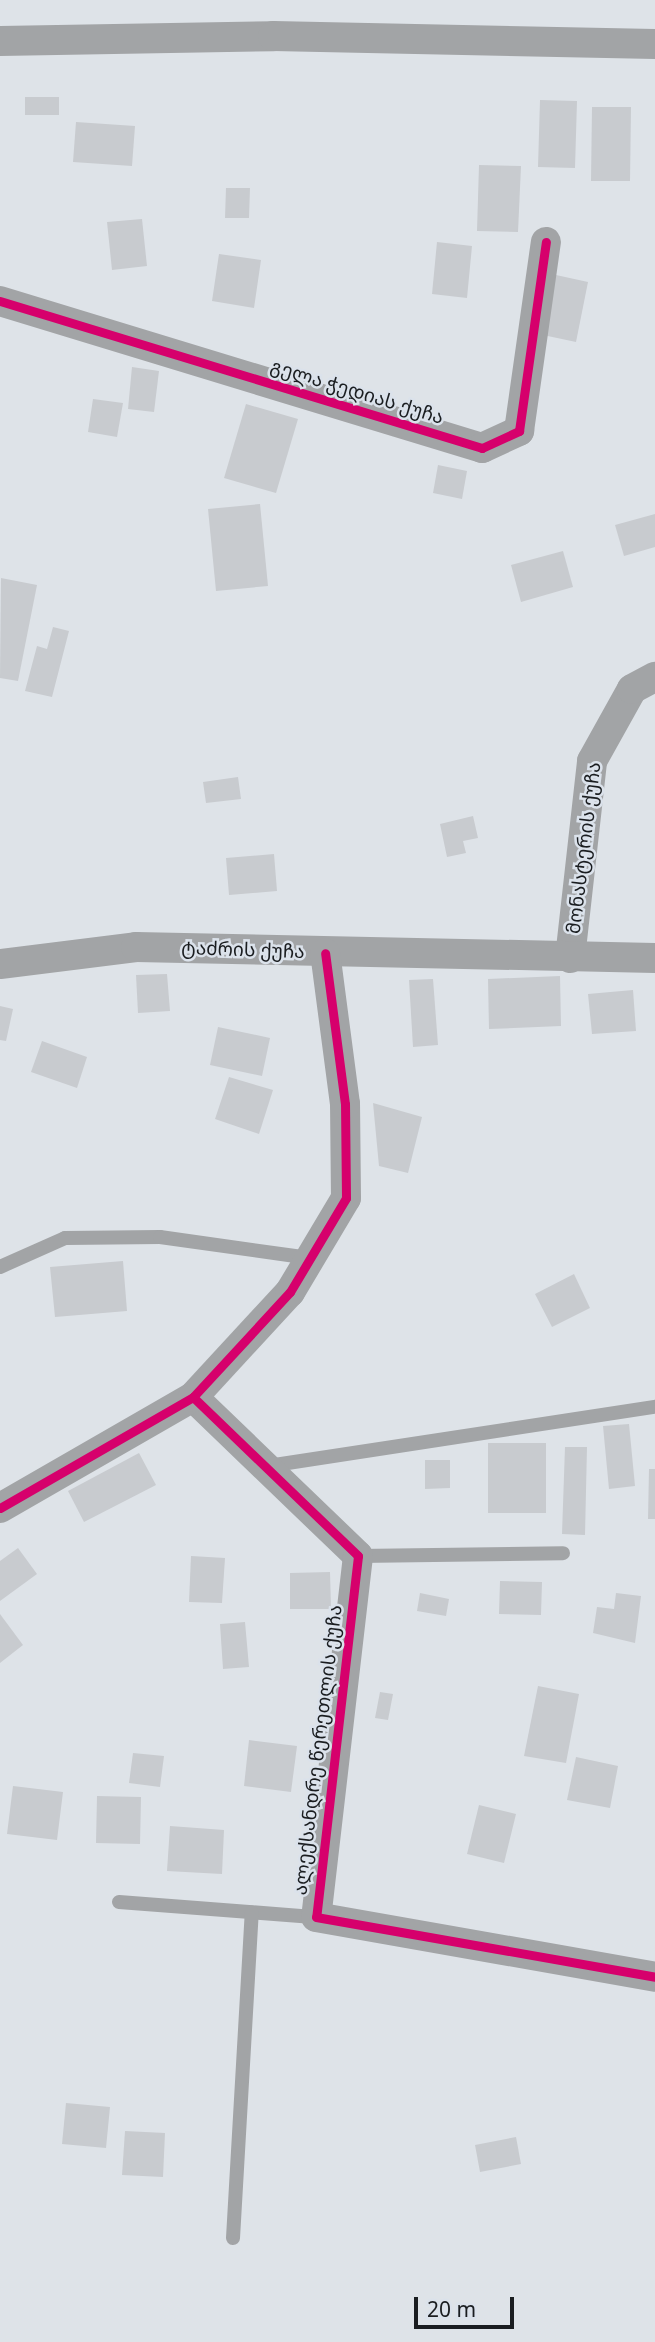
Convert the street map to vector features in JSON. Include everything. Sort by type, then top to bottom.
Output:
[{"type":"street","points":[[0,41],[273,36],[655,44]]},
{"type":"street","name":"გელა ჭედიას ქუჩა","points":[[0,301],[482,448],[519,431],[546,243]]},
{"type":"street","name":"მონასტერის ქუჩა","points":[[570,958],[592,761],[632,689],[655,677]]},
{"type":"street","name":"ტაძრის ქუჩა","points":[[0,964],[136,947],[655,958]]},
{"type":"street","points":[[0,1508],[193,1397],[290,1292],[346,1198],[345,1104],[325,953]]},
{"type":"street","points":[[193,1397],[268,1466],[358,1556]]},
{"type":"street","name":"ალექსანდრე წერეთლის ქუჩა","points":[[358,1556],[316,1917],[655,1977]]},
{"type":"lane","points":[[0,1267],[65,1238],[160,1237],[310,1258]]},
{"type":"lane","points":[[268,1466],[655,1407]]},
{"type":"lane","points":[[358,1556],[563,1553]]},
{"type":"lane","points":[[119,1902],[316,1917]]},
{"type":"lane","points":[[233,2238],[252,1913]]},
{"type":"building","points":[[25,97],[59,97],[59,115],[25,115]]},
{"type":"building","points":[[540,100],[577,101],[575,168],[538,167]]},
{"type":"building","points":[[592,107],[631,107],[630,181],[591,181]]},
{"type":"building","points":[[76,122],[135,126],[132,166],[73,162]]},
{"type":"building","points":[[479,165],[521,166],[518,232],[477,231]]},
{"type":"building","points":[[226,188],[250,188],[249,218],[225,218]]},
{"type":"building","points":[[142,219],[147,266],[112,270],[107,222]]},
{"type":"building","points":[[437,242],[472,246],[467,298],[432,294]]},
{"type":"building","points":[[219,254],[261,260],[254,308],[212,301]]},
{"type":"building","points":[[556,275],[588,282],[576,342],[543,335]]},
{"type":"building","points":[[132,367],[159,371],[154,412],[128,409]]},
{"type":"building","points":[[93,399],[123,403],[117,437],[88,432]]},
{"type":"building","points":[[246,404],[298,419],[276,493],[224,478]]},
{"type":"building","points":[[438,465],[467,471],[462,499],[433,493]]},
{"type":"building","points":[[260,504],[268,586],[216,591],[208,509]]},
{"type":"building","points":[[655,514],[655,547],[624,556],[615,525]]},
{"type":"building","points":[[563,551],[573,587],[521,602],[511,565]]},
{"type":"building","points":[[1,578],[37,585],[18,681],[0,678]]},
{"type":"building","points":[[53,627],[69,631],[52,697],[25,691],[37,646],[47,649]]},
{"type":"building","points":[[238,777],[241,799],[206,803],[203,782]]},
{"type":"building","points":[[473,816],[478,838],[463,841],[466,853],[447,857],[440,824]]},
{"type":"building","points":[[274,854],[277,891],[229,895],[226,858]]},
{"type":"building","points":[[167,974],[170,1011],[138,1013],[136,975]]},
{"type":"building","points":[[560,976],[561,1026],[489,1029],[488,979]]},
{"type":"building","points":[[433,979],[438,1045],[413,1047],[409,980]]},
{"type":"building","points":[[633,990],[636,1031],[592,1034],[588,994]]},
{"type":"building","points":[[0,1006],[13,1009],[6,1041],[0,1040]]},
{"type":"building","points":[[218,1027],[270,1038],[262,1076],[210,1065]]},
{"type":"building","points":[[42,1041],[87,1057],[77,1088],[31,1072]]},
{"type":"building","points":[[229,1077],[273,1090],[259,1134],[215,1119]]},
{"type":"building","points":[[373,1103],[422,1117],[408,1173],[379,1166]]},
{"type":"building","points":[[123,1261],[127,1311],[55,1317],[50,1267]]},
{"type":"building","points":[[574,1274],[590,1308],[552,1327],[535,1294]]},
{"type":"building","points":[[629,1424],[635,1486],[609,1489],[603,1426]]},
{"type":"building","points":[[488,1443],[546,1443],[546,1513],[488,1513]]},
{"type":"building","points":[[565,1447],[587,1447],[585,1535],[562,1534]]},
{"type":"building","points":[[139,1453],[156,1485],[84,1522],[68,1491]]},
{"type":"building","points":[[425,1460],[450,1460],[450,1488],[425,1489]]},
{"type":"building","points":[[649,1469],[655,1469],[655,1519],[648,1519]]},
{"type":"building","points":[[18,1548],[37,1574],[0,1601],[0,1561]]},
{"type":"building","points":[[191,1556],[225,1558],[222,1603],[189,1602]]},
{"type":"building","points":[[330,1572],[331,1609],[290,1609],[290,1573]]},
{"type":"building","points":[[500,1581],[542,1582],[541,1615],[499,1614]]},
{"type":"building","points":[[420,1593],[449,1599],[446,1616],[417,1611]]},
{"type":"building","points":[[616,1593],[641,1596],[635,1643],[593,1633],[597,1607],[614,1609]]},
{"type":"building","points":[[0,1614],[23,1645],[0,1663]]},
{"type":"building","points":[[245,1622],[249,1667],[223,1669],[220,1624]]},
{"type":"building","points":[[538,1686],[579,1694],[566,1763],[524,1756]]},
{"type":"building","points":[[380,1692],[393,1694],[388,1720],[375,1718]]},
{"type":"building","points":[[249,1740],[297,1746],[291,1792],[244,1786]]},
{"type":"building","points":[[133,1753],[164,1756],[160,1787],[129,1783]]},
{"type":"building","points":[[576,1757],[618,1766],[610,1808],[567,1800]]},
{"type":"building","points":[[13,1786],[63,1792],[57,1840],[7,1834]]},
{"type":"building","points":[[97,1796],[141,1797],[140,1844],[96,1843]]},
{"type":"building","points":[[479,1805],[516,1814],[504,1863],[467,1854]]},
{"type":"building","points":[[170,1826],[224,1830],[222,1874],[167,1871]]},
{"type":"building","points":[[66,2103],[110,2107],[106,2148],[62,2144]]},
{"type":"building","points":[[125,2131],[165,2133],[163,2177],[122,2175]]},
{"type":"building","points":[[516,2137],[521,2164],[480,2172],[475,2145]]},
{"type":"cycle path","points":[[0,301],[482,448],[519,431],[546,242]]},
{"type":"cycle path","points":[[0,1508],[193,1397],[290,1292],[346,1198],[345,1104],[325,953]]},
{"type":"cycle path","points":[[193,1397],[358,1556],[316,1917],[655,1977]]}]
